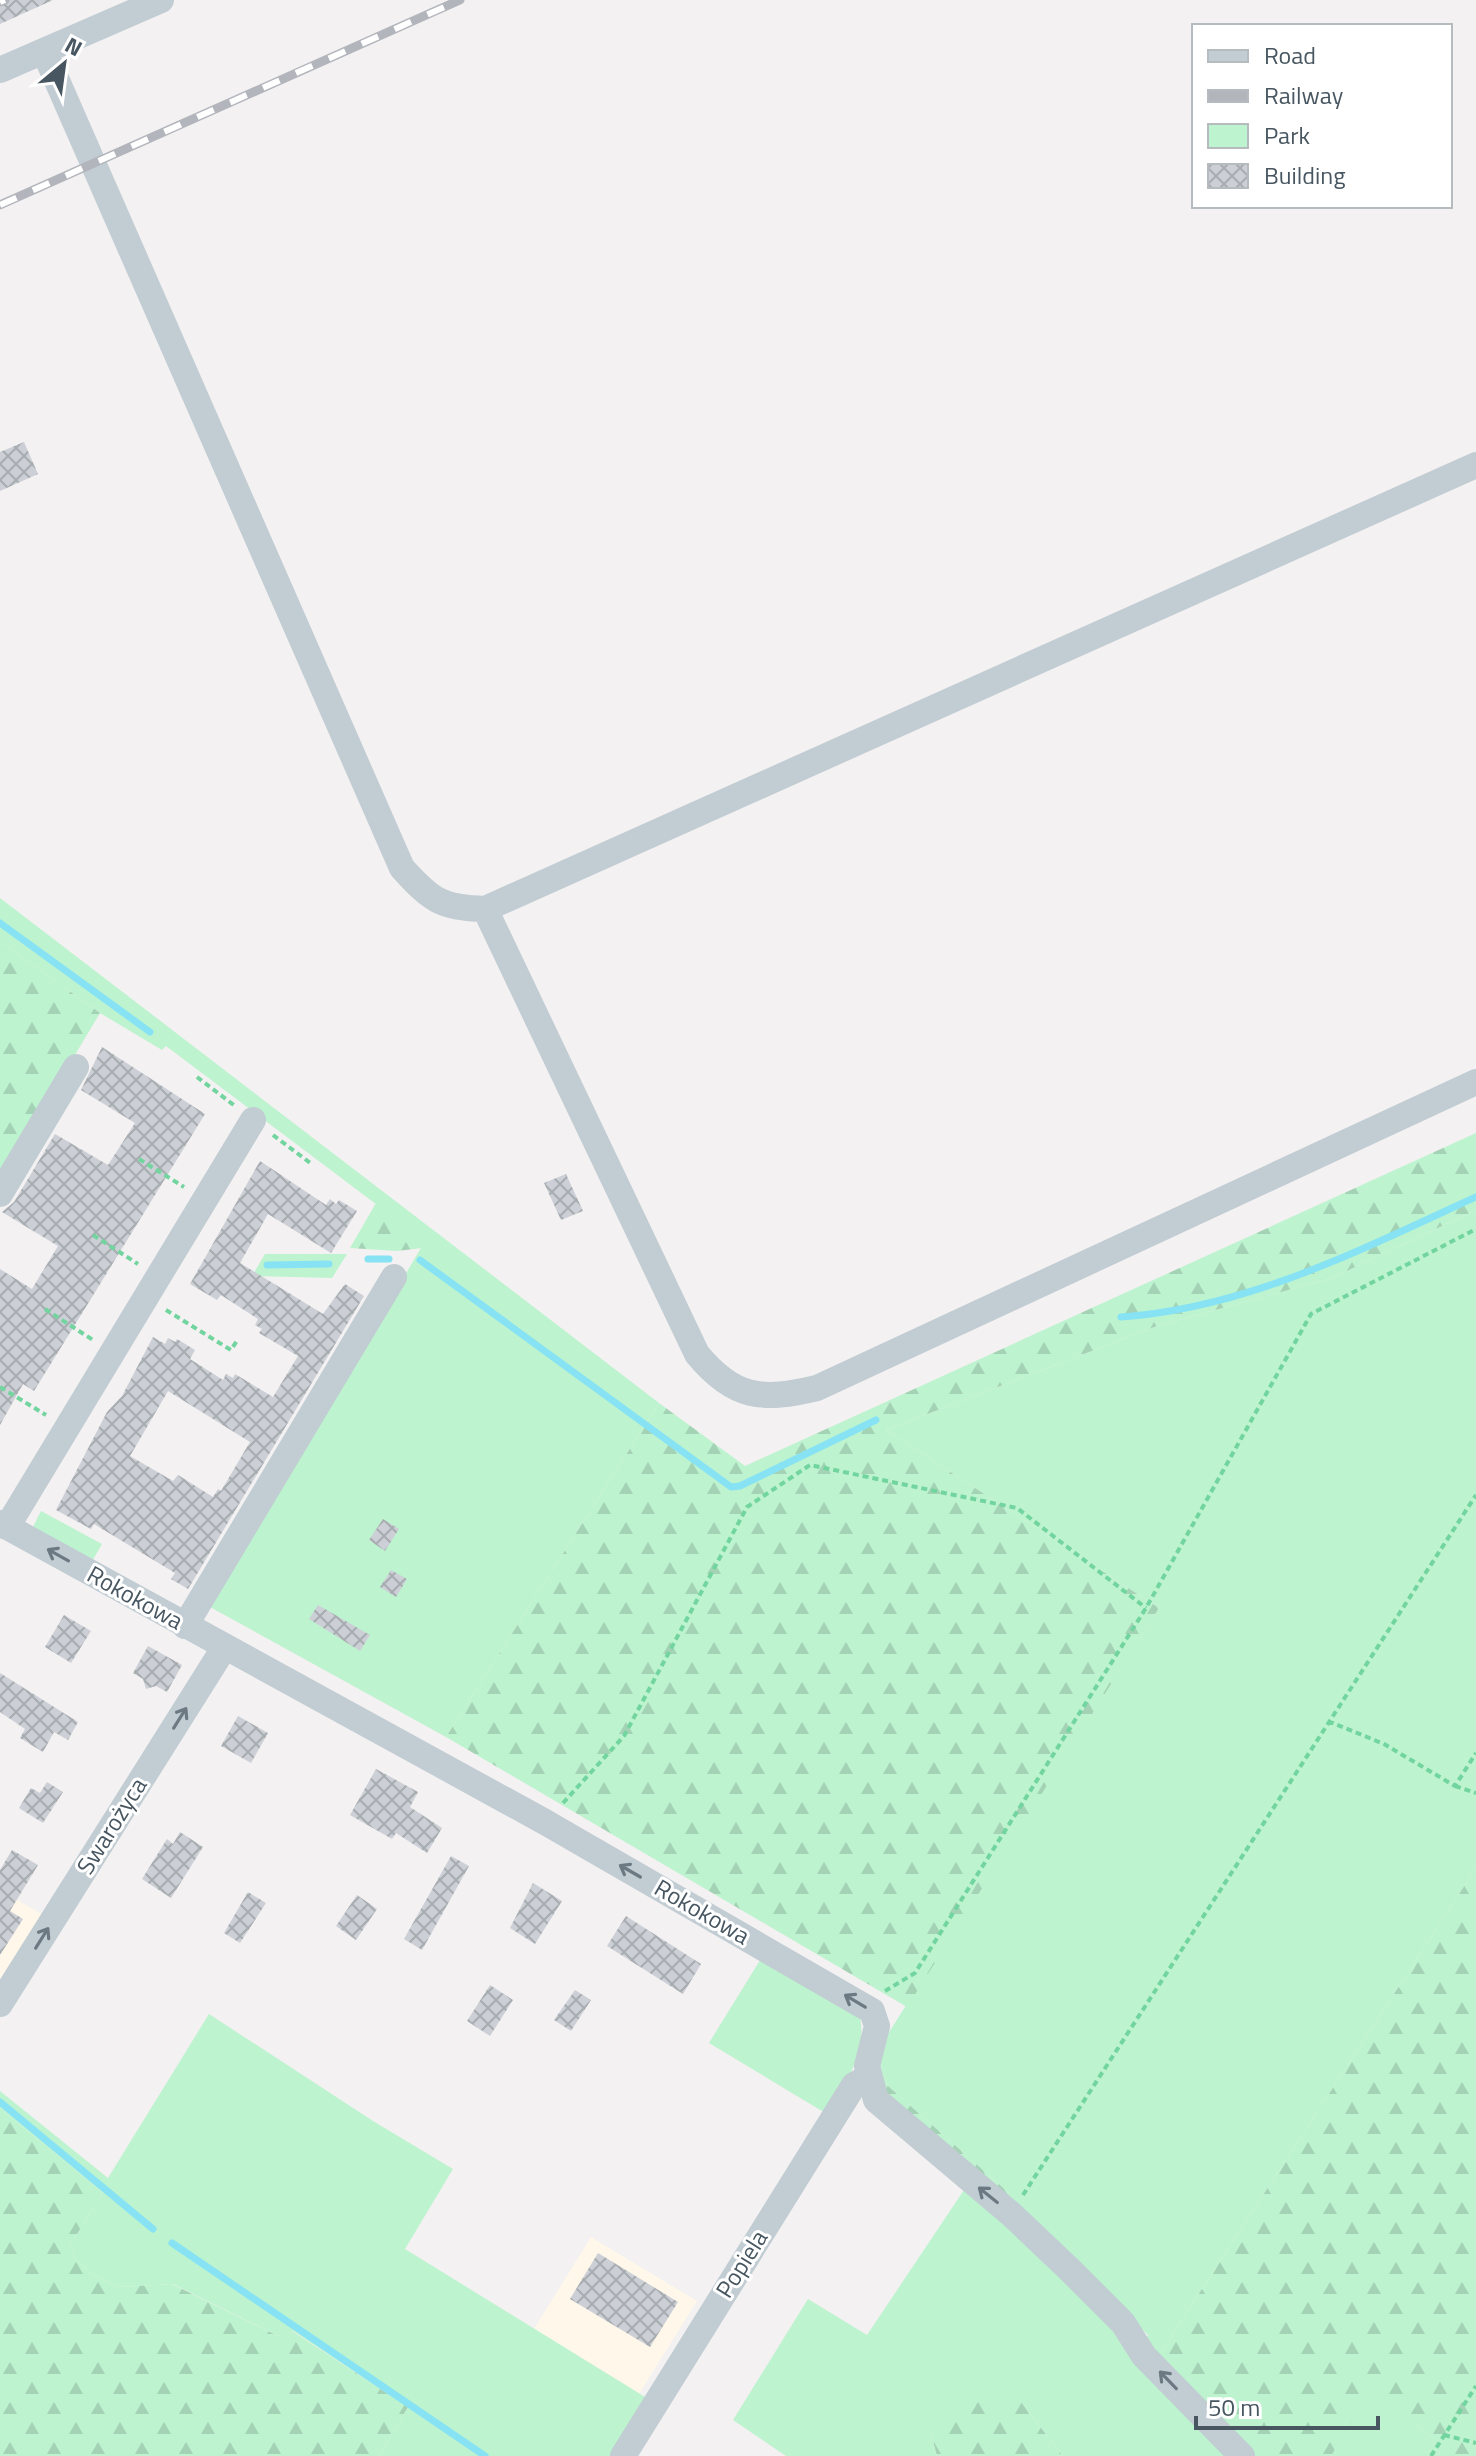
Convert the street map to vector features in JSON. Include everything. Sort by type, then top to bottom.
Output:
[{"type":"street","points":[[0,70],[161,0]]},
{"type":"street","points":[[44,51],[402,868],[424,892],[453,908],[485,909],[1476,465]]},
{"type":"street","points":[[485,909],[697,1354],[716,1378],[745,1393],[782,1396],[817,1388],[1476,1082]]},
{"type":"street","points":[[0,1194],[76,1067]]},
{"type":"street","points":[[3,1525],[67,1428],[253,1120]]},
{"type":"street","points":[[185,1626],[394,1277]]},
{"type":"street","name":"Rokokowa","points":[[3,1525],[545,1822],[863,2005]]},
{"type":"street","name":"Swarożyca","points":[[0,2004],[224,1648]]},
{"type":"street","points":[[863,2005],[877,2017],[867,2066],[867,2078],[876,2100],[1011,2214],[1123,2323],[1144,2356],[1242,2456]]},
{"type":"street","name":"Popiela","points":[[623,2456],[854,2085],[867,2078]]},
{"type":"path","points":[[139,1159],[206,1200]]},
{"type":"path","points":[[863,2005],[915,1973],[1146,1608],[1311,1314],[1476,1229]]},
{"type":"path","points":[[93,1235],[231,1350],[238,1339]]},
{"type":"path","points":[[45,1309],[113,1352]]},
{"type":"path","points":[[0,1387],[67,1428]]},
{"type":"path","points":[[545,1822],[624,1736],[747,1507],[810,1465],[1017,1508],[1146,1608]]},
{"type":"path","points":[[1011,2214],[1476,1495]]},
{"type":"path","points":[[1328,1721],[1384,1744],[1455,1786],[1476,1793]]},
{"type":"path","points":[[1455,1786],[1476,1753]]},
{"type":"path","points":[[1431,2456],[1476,2386]]},
{"type":"path","points":[[1444,2435],[1476,2443]]},
{"type":"shaded area","points":[[0,1890],[45,1916],[0,1989]]},
{"type":"shaded area","points":[[591,2237],[697,2301],[639,2394],[534,2329]]},
{"type":"green space","points":[[0,898],[659,1403],[446,1737],[210,1607],[425,1241],[166,1046],[162,1050],[100,1013],[0,941]]},
{"type":"green space","points":[[0,941],[100,1013],[0,1180]]},
{"type":"green space","points":[[1476,1133],[1476,1210],[1332,1278],[1157,1326],[886,1430],[1159,1608],[907,2007],[446,1737],[659,1403],[745,1466]]},
{"type":"green space","points":[[376,1203],[426,1241],[422,1248],[397,1251],[350,1248]]},
{"type":"green space","points":[[1476,1210],[1476,1868],[1155,2361],[1145,2341],[1148,2335],[1006,2195],[1009,2193],[888,2086],[877,2051],[1159,1608],[886,1430],[1157,1326],[1332,1278]]},
{"type":"green space","points":[[265,1254],[347,1254],[332,1278],[252,1276]]},
{"type":"green space","points":[[41,1511],[102,1544],[91,1563],[33,1527]]},
{"type":"green space","points":[[1476,1868],[1476,2456],[1440,2456],[1437,2440],[1370,2393],[1331,2456],[1251,2456],[1155,2361]]},
{"type":"green space","points":[[762,1957],[859,2013],[861,2041],[854,2066],[827,2114],[709,2043]]},
{"type":"green space","points":[[209,2014],[453,2169],[405,2249],[650,2400],[614,2456],[379,2456],[408,2407],[293,2331],[278,2336],[173,2284],[119,2287],[92,2275],[74,2257],[70,2245],[103,2193],[0,2108],[0,2091],[108,2178]]},
{"type":"green space","points":[[877,2051],[888,2086],[1009,2193],[1006,2195],[883,2091]]},
{"type":"green space","points":[[0,2108],[103,2193],[70,2245],[74,2257],[92,2275],[119,2287],[172,2284],[278,2336],[292,2331],[408,2407],[379,2456],[0,2456]]},
{"type":"green space","points":[[966,2187],[1131,2339],[1231,2456],[1063,2456],[1021,2402],[930,2429],[937,2456],[786,2456],[733,2420],[808,2299],[867,2335]]},
{"type":"green space","points":[[978,2391],[1021,2402],[1063,2456],[937,2456],[930,2429]]},
{"type":"green space","points":[[1369,2392],[1437,2440],[1440,2456],[1331,2456]]},
{"type":"building","points":[[0,0],[53,0],[0,24]]},
{"type":"building","points":[[24,442],[38,474],[0,491],[0,452]]},
{"type":"building","points":[[102,1047],[205,1114],[34,1391],[23,1384],[0,1425],[0,1269],[32,1289],[58,1246],[2,1212],[14,1202],[55,1134],[108,1165],[135,1123],[81,1090]]},
{"type":"building","points":[[260,1161],[326,1205],[330,1199],[336,1204],[339,1200],[357,1211],[331,1253],[268,1214],[240,1263],[323,1314],[345,1284],[364,1296],[188,1589],[171,1579],[175,1573],[94,1524],[91,1529],[56,1510],[107,1412],[122,1396],[153,1337],[165,1344],[168,1338],[175,1342],[177,1339],[195,1350],[190,1359],[223,1380],[226,1374],[233,1378],[235,1374],[273,1397],[298,1356],[259,1333],[262,1329],[255,1325],[258,1319],[221,1295],[217,1300],[190,1284]],"holes":[[[168,1391],[250,1442],[221,1491],[218,1489],[213,1497],[178,1475],[173,1481],[130,1456]]]},
{"type":"building","points":[[566,1174],[583,1211],[561,1220],[544,1183]]},
{"type":"building","points":[[383,1519],[399,1529],[385,1551],[369,1540]]},
{"type":"building","points":[[391,1570],[407,1579],[396,1597],[380,1587]]},
{"type":"building","points":[[318,1605],[370,1635],[360,1651],[309,1619]]},
{"type":"building","points":[[64,1615],[91,1631],[71,1663],[45,1647]]},
{"type":"building","points":[[148,1646],[182,1665],[167,1692],[156,1686],[146,1689],[143,1679],[133,1673]]},
{"type":"building","points":[[0,1673],[78,1722],[68,1740],[54,1732],[43,1752],[20,1738],[25,1729],[0,1712]]},
{"type":"building","points":[[238,1716],[268,1733],[251,1763],[221,1746]]},
{"type":"building","points":[[376,1769],[418,1792],[410,1807],[442,1828],[427,1853],[396,1833],[392,1839],[350,1815]]},
{"type":"building","points":[[47,1782],[63,1792],[43,1823],[19,1808],[31,1788],[40,1793]]},
{"type":"building","points":[[180,1832],[203,1847],[171,1898],[142,1879],[167,1839],[173,1844]]},
{"type":"building","points":[[12,1850],[38,1865],[10,1911],[23,1919],[0,1955],[0,1870]]},
{"type":"building","points":[[451,1856],[469,1866],[422,1950],[404,1939]]},
{"type":"building","points":[[533,1883],[562,1901],[535,1944],[510,1928]]},
{"type":"building","points":[[248,1892],[266,1903],[240,1943],[224,1933]]},
{"type":"building","points":[[357,1895],[377,1909],[356,1940],[336,1926]]},
{"type":"building","points":[[626,1916],[701,1964],[683,1994],[607,1946]]},
{"type":"building","points":[[490,1985],[513,2000],[490,2036],[467,2021]]},
{"type":"building","points":[[575,1990],[591,2000],[571,2031],[554,2020]]},
{"type":"building","points":[[598,2253],[678,2302],[650,2347],[570,2299]]},
{"type":"waterway","points":[[0,923],[150,1032]]},
{"type":"waterway","points":[[1121,1317],[1214,1302],[1259,1289],[1347,1255],[1476,1197]]},
{"type":"waterway","points":[[368,1259],[389,1259]]},
{"type":"waterway","points":[[420,1260],[731,1487],[740,1486],[876,1420]]},
{"type":"waterway","points":[[267,1265],[329,1264]]},
{"type":"waterway","points":[[0,2102],[153,2229]]},
{"type":"waterway","points":[[172,2243],[485,2456]]},
{"type":"railway","points":[[0,2],[5,0]]},
{"type":"railway","points":[[0,205],[460,0]]}]
